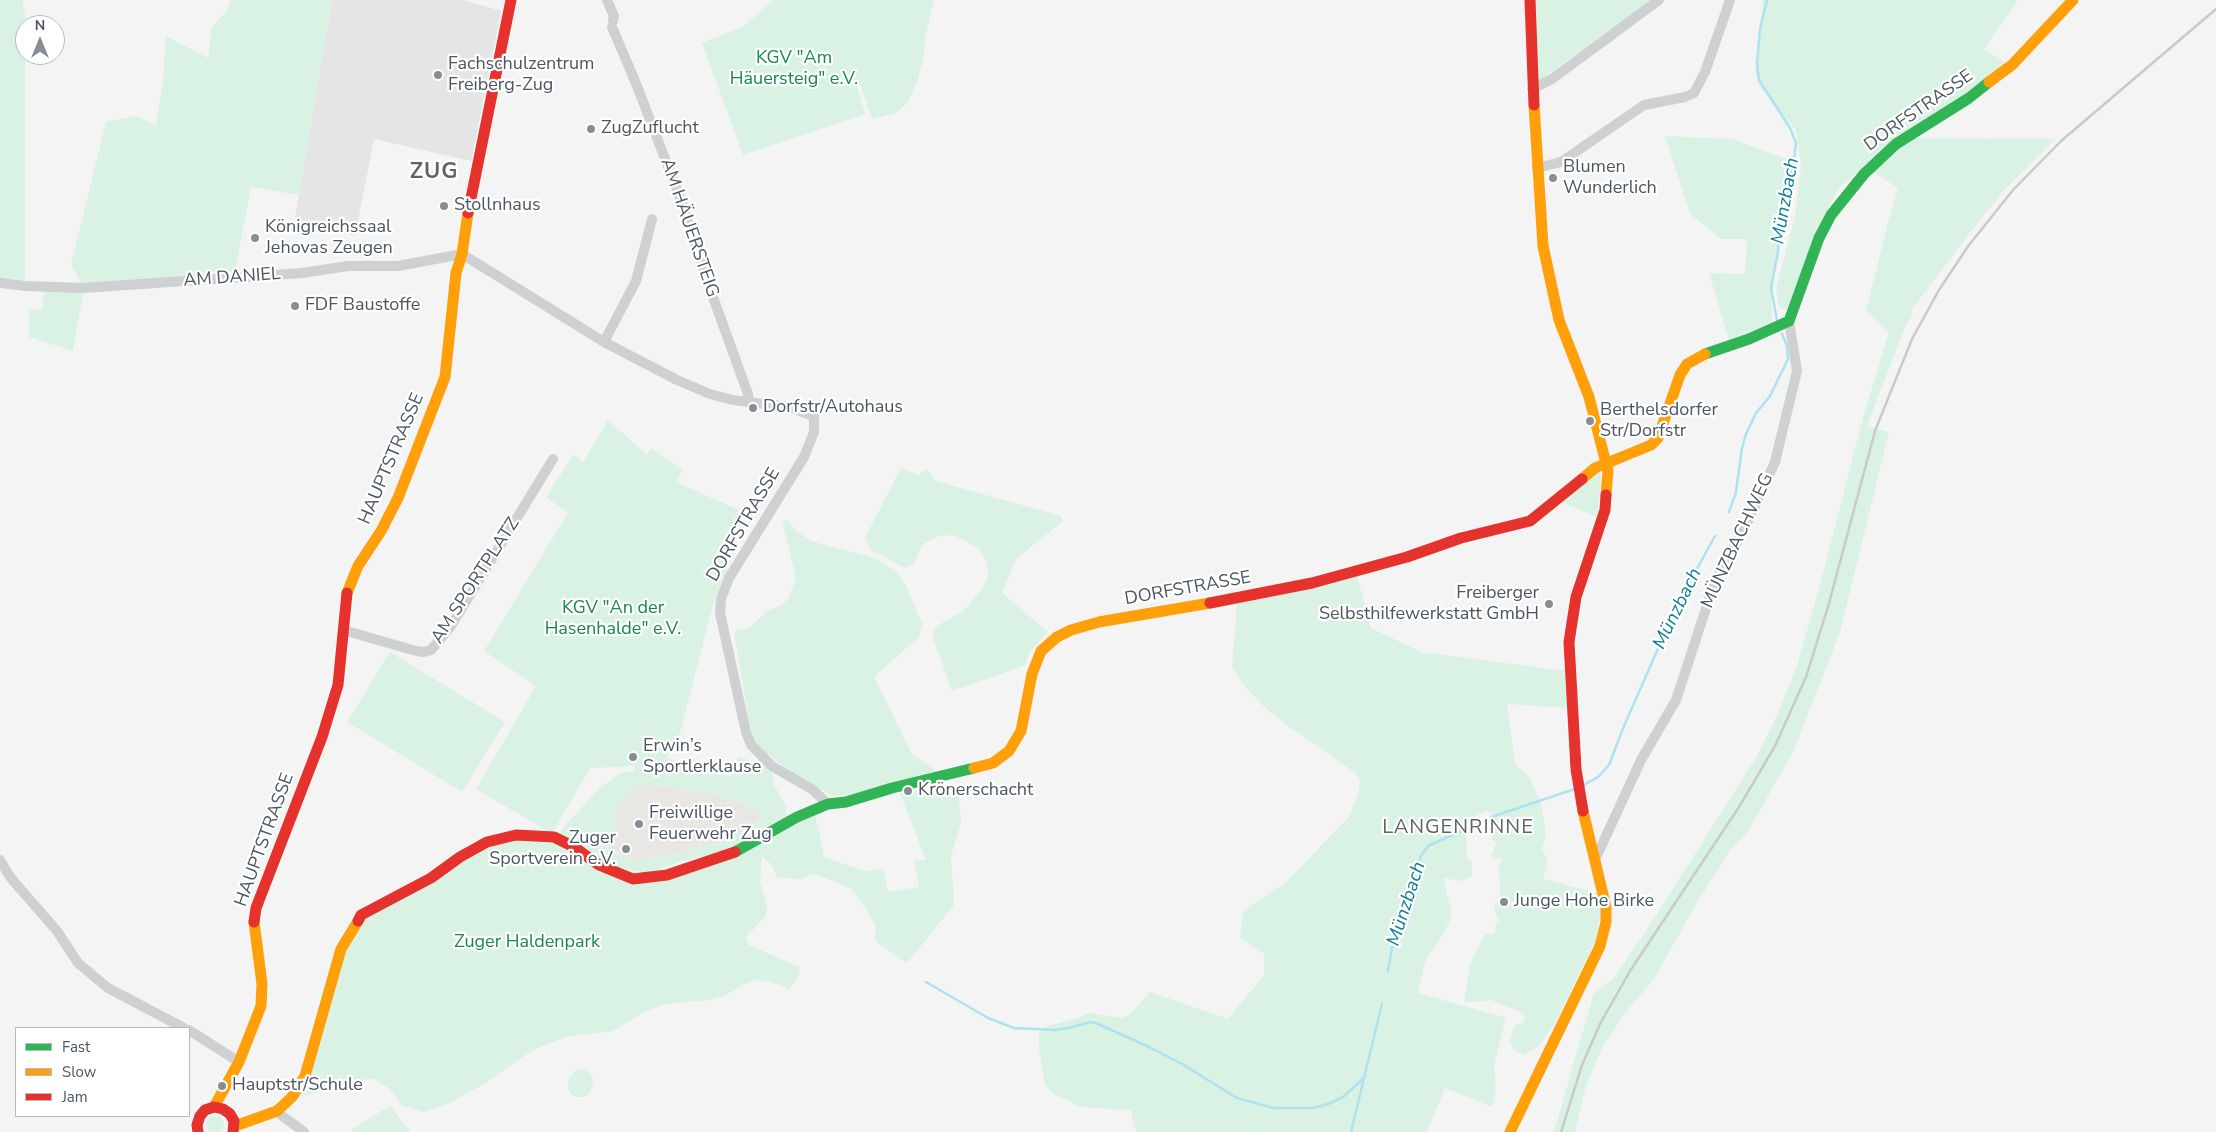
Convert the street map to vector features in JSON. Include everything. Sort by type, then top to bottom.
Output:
[{"type":"street","name":"HAUPTSTRASSE","points":[[226,1110],[239,1062],[261,1006],[262,995],[255,934],[256,908],[322,737],[338,685],[346,594],[358,566],[381,531],[398,498],[445,377],[452,295],[462,254],[472,190],[511,0]]},
{"type":"street","name":"AM HÄUERSTEIG","points":[[607,0],[614,16],[612,24],[681,200],[709,286],[748,394],[749,403]]},
{"type":"street","points":[[1510,1132],[1588,974],[1602,940],[1606,922],[1606,907],[1586,827],[1576,769],[1569,642],[1576,597],[1605,510],[1609,482],[1607,462],[1590,397],[1558,320],[1543,246],[1532,89],[1530,0]]},
{"type":"street","points":[[1532,89],[1552,79],[1658,0]]},
{"type":"street","points":[[1537,168],[1561,162],[1644,105],[1685,97],[1696,91],[1705,72],[1730,0]]},
{"type":"street","name":"DORFSTRASSE","points":[[462,254],[604,342],[677,380],[710,394],[749,403],[779,405],[802,410],[814,416],[814,432],[804,457],[729,578],[721,599],[721,624],[737,685],[746,732],[751,745],[772,766],[813,790],[828,804],[846,802],[993,763],[1000,759],[1012,747],[1021,731],[1034,667],[1041,651],[1057,637],[1071,630],[1099,622],[1236,599],[1312,583],[1407,557],[1461,538],[1522,523],[1540,514],[1595,468],[1644,450],[1658,438],[1680,375],[1687,364],[1702,355],[1781,325],[1831,215],[1882,155],[1896,144],[1969,98],[2012,65],[2073,0]]},
{"type":"street","points":[[604,342],[636,281],[652,219]]},
{"type":"street","name":"AM DANIEL","points":[[0,283],[24,286],[83,288],[302,273],[348,266],[398,266],[462,254]]},
{"type":"street","name":"MÜNZBACHWEG","points":[[1594,860],[1641,760],[1676,700],[1715,581],[1744,530],[1775,462],[1797,371],[1781,325]]},
{"type":"street","name":"AM SPORTPLATZ","points":[[343,630],[416,651],[424,652],[431,650],[451,626],[552,459]]},
{"type":"street","points":[[214,1107],[226,1110],[232,1117],[234,1129],[277,1111],[292,1097],[305,1076],[341,949],[360,914],[431,878],[460,857],[487,842],[516,835],[554,837],[574,847],[599,865],[633,879],[667,875],[742,850],[797,817],[828,804]]},
{"type":"street","points":[[0,860],[10,877],[57,931],[78,963],[108,988],[182,1027]]},
{"type":"street","points":[[190,1031],[239,1062]]},
{"type":"street","name":"HAUPTSTRASSE","points":[[198,1132],[197,1125],[200,1116],[205,1110],[214,1107],[239,1062]]},
{"type":"street","points":[[277,1111],[304,1132]]},
{"type":"shaded area","points":[[332,0],[464,0],[501,11],[471,161],[374,139],[355,236],[294,224]]},
{"type":"shaded area","points":[[640,784],[705,792],[744,804],[765,817],[726,842],[637,861],[623,857],[611,848],[610,836],[618,809],[625,796]]},
{"type":"green space","points":[[0,0],[22,0],[25,15],[15,15],[15,65],[25,65],[25,286],[0,283]]},
{"type":"green space","points":[[231,0],[332,0],[299,195],[251,187],[235,272],[220,270],[195,276],[84,288],[73,351],[29,337],[29,309],[42,310],[44,287],[83,287],[71,264],[106,122],[135,116],[156,125],[163,81],[166,36],[208,58],[212,27],[226,12]]},
{"type":"green space","name":"KGV \"Am Häuersteig\" e.V.","points":[[773,0],[934,0],[918,79],[908,102],[896,113],[872,119],[860,84],[857,86],[865,114],[743,155],[702,43],[744,26]]},
{"type":"green space","points":[[1534,0],[1653,0],[1537,82]]},
{"type":"green space","points":[[1763,0],[2018,0],[1984,49],[2015,69],[1914,138],[2056,139],[2006,188],[1910,312],[1913,314],[1905,327],[1867,426],[1889,432],[1840,632],[1793,752],[1747,833],[1729,852],[1695,906],[1654,979],[1624,1014],[1602,1048],[1586,1086],[1575,1132],[1554,1132],[1594,993],[1613,979],[1652,922],[1757,756],[1775,720],[1796,669],[1819,589],[1864,414],[1889,332],[1866,311],[1898,188],[1872,171],[1858,172],[1838,189],[1821,221],[1786,310],[1779,307],[1776,289],[1795,216],[1801,167],[1796,130],[1760,87],[1755,72]]},
{"type":"green space","points":[[1665,136],[1732,139],[1786,159],[1792,173],[1779,228],[1778,252],[1773,272],[1771,288],[1772,322],[1729,341],[1709,273],[1745,274],[1747,239],[1721,239],[1690,214]]},
{"type":"green space","name":"KGV \"An der Hasenhalde\" e.V.","points":[[608,420],[647,455],[651,448],[683,470],[676,482],[739,510],[734,555],[724,575],[712,608],[680,733],[667,758],[730,777],[738,757],[771,768],[774,785],[786,806],[787,817],[740,848],[682,861],[649,873],[615,868],[557,834],[601,787],[619,774],[635,771],[635,766],[590,768],[552,834],[476,789],[536,686],[484,651],[568,513],[546,497],[574,454],[583,462]],"holes":[[[640,784],[705,792],[744,804],[765,818],[726,842],[637,861],[623,857],[611,848],[610,836],[618,809],[625,796]]]},
{"type":"green space","points":[[901,468],[919,475],[926,468],[936,481],[1061,516],[1063,521],[1016,559],[1002,593],[1048,632],[1029,653],[1026,665],[952,691],[932,635],[937,626],[963,611],[981,591],[989,576],[986,562],[979,549],[958,537],[949,535],[936,537],[922,545],[914,564],[905,568],[870,549],[865,538]]},
{"type":"green space","points":[[1596,471],[1601,473],[1598,517],[1560,502]]},
{"type":"green space","points":[[782,520],[789,521],[796,531],[811,541],[877,559],[897,572],[907,587],[923,623],[919,637],[874,677],[912,754],[936,771],[855,794],[833,796],[795,775],[763,751],[755,742],[749,722],[734,631],[747,629],[768,611],[781,605],[788,599],[796,578]]},
{"type":"green space","points":[[1357,576],[1371,628],[1421,652],[1566,671],[1568,708],[1507,704],[1515,764],[1530,778],[1541,804],[1546,834],[1542,849],[1547,865],[1543,879],[1597,893],[1601,911],[1596,939],[1554,1025],[1539,1046],[1523,1055],[1513,1049],[1510,1041],[1515,1025],[1524,1022],[1525,1016],[1519,1011],[1491,1000],[1464,1003],[1470,964],[1484,935],[1495,933],[1496,923],[1499,920],[1494,910],[1495,903],[1500,900],[1498,869],[1503,857],[1495,859],[1491,856],[1497,843],[1492,839],[1490,812],[1485,811],[1460,825],[1466,837],[1467,859],[1472,861],[1472,876],[1462,881],[1443,878],[1452,915],[1445,931],[1425,962],[1418,993],[1506,1018],[1494,1066],[1496,1091],[1492,1107],[1445,1088],[1427,1132],[1136,1132],[1131,1110],[1080,1107],[1054,1094],[1045,1085],[1039,1049],[1039,1033],[1048,1026],[1089,1013],[1122,1018],[1129,1015],[1150,992],[1228,1019],[1264,975],[1264,954],[1240,938],[1243,911],[1285,883],[1349,817],[1358,795],[1360,780],[1355,773],[1285,724],[1263,706],[1242,683],[1232,667],[1237,603]]},
{"type":"green space","points":[[390,652],[505,722],[462,792],[347,722]]},
{"type":"green space","name":"Zuger Haldenpark","points":[[958,786],[961,823],[951,856],[954,905],[907,963],[875,941],[876,926],[865,907],[850,888],[818,875],[810,875],[803,879],[777,878],[771,864],[762,857],[760,881],[767,905],[766,916],[746,937],[749,945],[800,967],[799,976],[789,989],[771,982],[757,980],[744,984],[726,995],[709,1000],[664,1004],[641,1014],[613,1031],[566,1037],[533,1050],[484,1084],[448,1104],[423,1112],[403,1106],[389,1088],[372,1078],[295,1098],[343,950],[363,916],[488,847],[516,840],[543,841],[572,847],[598,867],[668,877],[815,814],[824,857],[864,871],[883,869],[888,892],[919,887],[914,861],[926,860],[900,793]]},
{"type":"green space","points":[[577,1069],[587,1071],[592,1076],[593,1084],[590,1092],[584,1097],[576,1097],[570,1093],[568,1088],[569,1078]]},
{"type":"green space","points":[[390,1106],[411,1132],[352,1132],[350,1130]]},
{"type":"green space","points":[[211,1115],[219,1115],[224,1120],[222,1131],[211,1133],[206,1128],[206,1120]]},
{"type":"waterway","name":"Münzbach","points":[[1767,0],[1760,29],[1757,63],[1759,80],[1790,128],[1796,143],[1792,173],[1779,228],[1778,252],[1771,288],[1777,320]]},
{"type":"waterway","name":"Münzbach","points":[[1729,512],[1736,492],[1742,448],[1746,434],[1756,413],[1770,396],[1788,359],[1787,346],[1782,334]]},
{"type":"waterway","name":"Münzbach","points":[[1584,785],[1598,777],[1609,765],[1678,603],[1715,536]]},
{"type":"waterway","name":"Münzbach","points":[[1388,971],[1394,937],[1416,869],[1422,854],[1428,846],[1497,815],[1575,789]]},
{"type":"waterway","points":[[926,982],[988,1018],[1014,1028],[1054,1030],[1090,1022],[1096,1023],[1182,1064],[1237,1098],[1273,1108],[1313,1108],[1328,1104],[1343,1097],[1364,1078]]},
{"type":"waterway","name":"Münzbach","points":[[1351,1132],[1382,1004]]},
{"type":"railway","points":[[1561,1132],[1582,1065],[1600,1024],[1630,971],[1739,807],[1775,746],[1806,677],[1828,607],[1875,431],[1912,339],[1939,290],[1969,245],[2013,190],[2061,141],[2216,9]]},
{"type":"traffic: fast","points":[[1705,354],[1749,339],[1789,321],[1819,238],[1831,215],[1864,174],[1896,144],[1969,98],[1989,82]]},
{"type":"traffic: fast","points":[[735,852],[797,817],[828,804],[846,802],[892,788],[974,768]]},
{"type":"traffic: slow","points":[[1989,82],[2012,65],[2073,0]]},
{"type":"traffic: slow","points":[[1534,105],[1543,246],[1559,320],[1589,397],[1608,471],[1606,495]]},
{"type":"traffic: slow","points":[[347,593],[358,566],[381,531],[398,498],[445,377],[456,273],[462,254],[468,213]]},
{"type":"traffic: slow","points":[[1582,479],[1595,468],[1651,445],[1658,438],[1680,375],[1687,364],[1705,354]]},
{"type":"traffic: slow","points":[[974,768],[993,763],[1009,751],[1021,731],[1032,674],[1041,651],[1057,637],[1071,630],[1099,622],[1210,603]]},
{"type":"traffic: slow","points":[[1510,1132],[1600,946],[1606,922],[1606,907],[1583,811]]},
{"type":"traffic: slow","points":[[235,1126],[277,1111],[292,1097],[305,1076],[341,949],[358,921]]},
{"type":"traffic: slow","points":[[214,1107],[239,1062],[261,1006],[262,984],[254,922]]},
{"type":"traffic: jam","points":[[468,213],[511,0]]},
{"type":"traffic: jam","points":[[1530,0],[1534,105]]},
{"type":"traffic: jam","points":[[1210,603],[1312,583],[1407,557],[1461,538],[1530,521],[1582,479]]},
{"type":"traffic: jam","points":[[1583,811],[1576,769],[1569,642],[1576,597],[1605,510],[1606,495]]},
{"type":"traffic: jam","points":[[254,922],[256,908],[322,737],[338,685],[347,593]]},
{"type":"traffic: jam","points":[[358,921],[361,915],[431,878],[460,857],[487,842],[516,835],[554,837],[574,847],[599,865],[633,879],[667,875],[735,852]]},
{"type":"traffic: jam","points":[[198,1132],[197,1125],[200,1116],[205,1110],[214,1107],[223,1109],[230,1114],[234,1121],[233,1132]]},
{"type":"place","name":"Fachschulzentrum Freiberg-Zug","points":[[438,75]]},
{"type":"place","name":"ZugZuflucht","points":[[591,129]]},
{"type":"place","name":"Blumen Wunderlich","points":[[1553,178]]},
{"type":"place","name":"Stollnhaus","points":[[444,206]]},
{"type":"place","name":"Königreichssaal Jehovas Zeugen","points":[[255,238]]},
{"type":"place","name":"FDF Baustoffe","points":[[295,306]]},
{"type":"place","name":"Dorfstr/Autohaus","points":[[753,408]]},
{"type":"place","name":"Berthelsdorfer Str/Dorfstr","points":[[1590,421]]},
{"type":"place","name":"Freiberger Selbsthilfewerkstatt GmbH","points":[[1549,604]]},
{"type":"place","name":"Erwin’s Sportlerklause","points":[[633,757]]},
{"type":"place","name":"Krönerschacht","points":[[908,791]]},
{"type":"place","name":"Freiwillige Feuerwehr Zug","points":[[639,824]]},
{"type":"place","name":"Zuger Sportverein e.V.","points":[[626,849]]},
{"type":"place","name":"Junge Hohe Birke","points":[[1504,902]]},
{"type":"place","name":"Hauptstr/Schule","points":[[222,1086]]},
{"type":"district","name":"ZUG","points":[[434,173]]},
{"type":"district","name":"LANGENRINNE","points":[[1458,828]]}]
